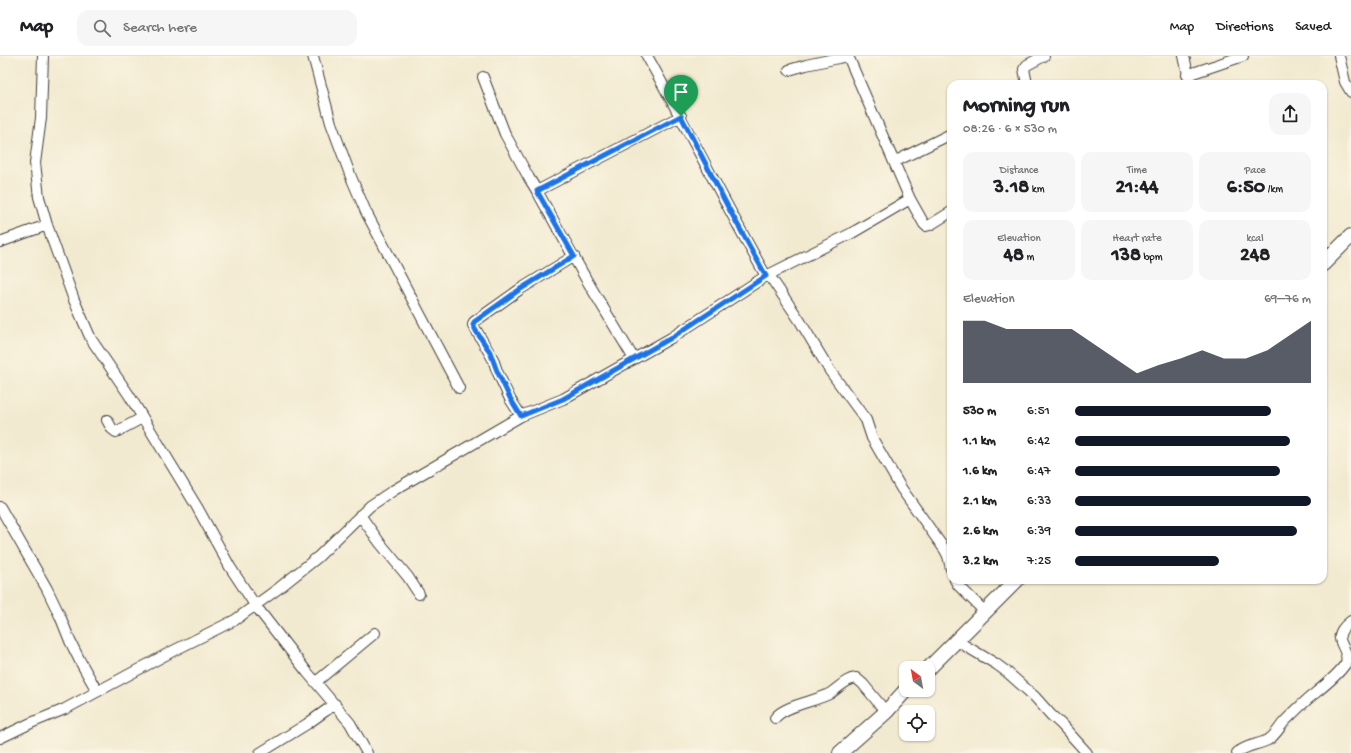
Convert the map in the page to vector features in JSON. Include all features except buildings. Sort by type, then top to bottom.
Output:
[{"type":"street","points":[[42,56],[41,118],[35,163],[39,197],[44,225],[91,339],[129,396],[140,419],[197,507],[230,567],[255,605],[316,682],[332,706],[350,723],[368,753]]},
{"type":"street","points":[[313,56],[331,123],[366,212],[459,388]]},
{"type":"street","points":[[647,56],[681,116],[756,259],[800,321],[830,371],[866,420],[877,449],[901,488],[947,554]]},
{"type":"street","points":[[789,70],[848,56],[910,199],[924,224],[926,226],[930,225],[947,214]]},
{"type":"street","points":[[1026,80],[1024,69],[1027,65],[1044,56]]},
{"type":"street","points":[[1184,56],[1188,80],[1243,56]]},
{"type":"street","points":[[1339,56],[1344,82],[1351,92]]},
{"type":"street","points":[[483,77],[505,134],[624,344],[633,357]]},
{"type":"street","points":[[537,191],[681,116]]},
{"type":"street","points":[[894,162],[947,136]]},
{"type":"street","points":[[0,738],[65,709],[171,652],[235,620],[318,557],[370,506],[394,490],[520,413],[563,399],[633,357],[671,338],[766,275],[852,233],[910,199]]},
{"type":"street","points":[[0,242],[44,225]]},
{"type":"street","points":[[1327,260],[1351,236]]},
{"type":"street","points":[[520,413],[510,398],[493,359],[474,328],[474,322],[519,290],[574,256]]},
{"type":"street","points":[[107,420],[112,429],[116,432],[140,419]]},
{"type":"street","points":[[0,507],[47,589],[73,648],[97,691]]},
{"type":"street","points":[[360,515],[380,543],[408,577],[419,594]]},
{"type":"street","points":[[957,584],[985,612]]},
{"type":"street","points":[[935,663],[961,643],[985,612],[1013,584]]},
{"type":"street","points":[[1237,753],[1274,736],[1294,711],[1328,684],[1346,663],[1348,653],[1340,634],[1341,630],[1351,621]]},
{"type":"street","points":[[316,682],[375,633]]},
{"type":"street","points":[[961,643],[996,664],[1017,680],[1061,724],[1087,753]]},
{"type":"street","points":[[775,718],[777,714],[786,710],[829,694],[851,678],[856,678],[863,684],[886,712]]},
{"type":"street","points":[[840,753],[886,712],[900,697]]},
{"type":"street","points":[[260,753],[320,716],[332,706]]},
{"type":"route","points":[[681,116],[691,138],[766,276],[671,338],[563,399],[521,416],[510,398],[490,352],[473,325],[474,322],[519,290],[574,256],[537,191],[681,116]]}]
